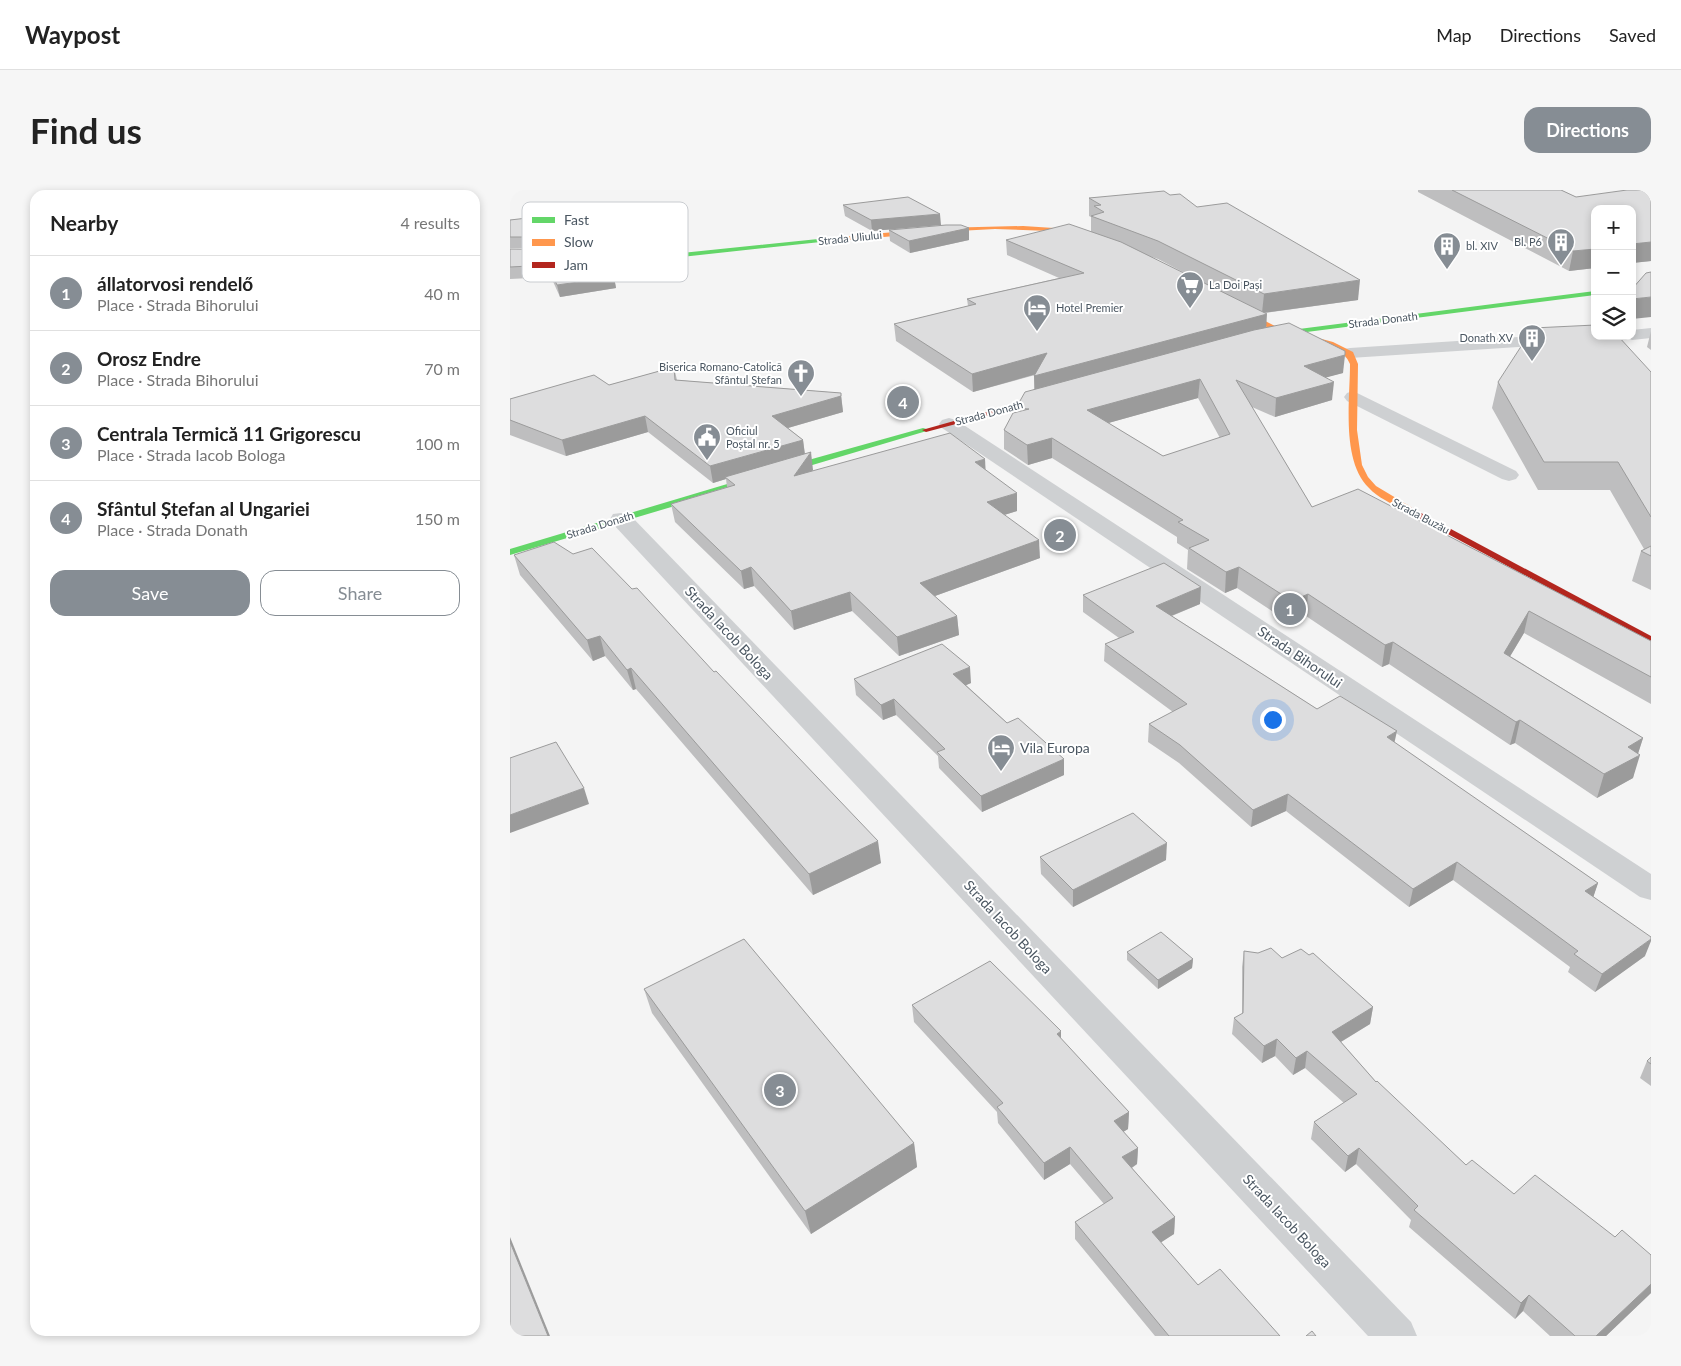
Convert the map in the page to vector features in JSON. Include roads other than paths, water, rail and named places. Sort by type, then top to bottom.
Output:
[{"type":"street","name":"Strada Uliului","points":[[688,254],[891,234],[1000,228],[1052,230],[1096,241]]},
{"type":"street","name":"Strada Donath","points":[[1270,337],[1591,294]]},
{"type":"street","points":[[1222,301],[1263,323],[1289,333],[1335,345],[1350,353],[1591,337]]},
{"type":"street","points":[[1636,335],[1651,333]]},
{"type":"street","name":"Strada Buzău","points":[[1350,353],[1354,360],[1352,397],[1356,454],[1362,475],[1370,486],[1387,498],[1651,640]]},
{"type":"street","name":"Strada Donath","points":[[510,552],[790,468],[1064,392]]},
{"type":"street","points":[[1352,397],[1509,475]]},
{"type":"street","name":"Strada Bihorului","points":[[949,424],[1651,889]]},
{"type":"street","name":"Strada Iacob Bologa","points":[[620,519],[1396,1336]]},
{"type":"place","name":"Bl. P6","points":[[1561,266]]},
{"type":"place","name":"bl. XIV","points":[[1447,270]]},
{"type":"place","name":"La Doi Pași","points":[[1190,309]]},
{"type":"place","name":"Hotel Premier","points":[[1037,332]]},
{"type":"place","name":"Donath XV","points":[[1532,362]]},
{"type":"place","name":"Biserica Romano-Catolică Sfântul Ștefan","points":[[801,397]]},
{"type":"place","name":"Sfântul Ștefan al Ungariei","points":[[903,402]]},
{"type":"place","name":"Oficiul Poștal nr. 5","points":[[707,461]]},
{"type":"place","name":"Orosz Endre","points":[[1060,535]]},
{"type":"place","name":"állatorvosi rendelő","points":[[1290,609]]},
{"type":"place","name":"Vila Europa","points":[[1001,772]]},
{"type":"place","name":"Centrala Termică 11 Grigorescu","points":[[780,1090]]}]
